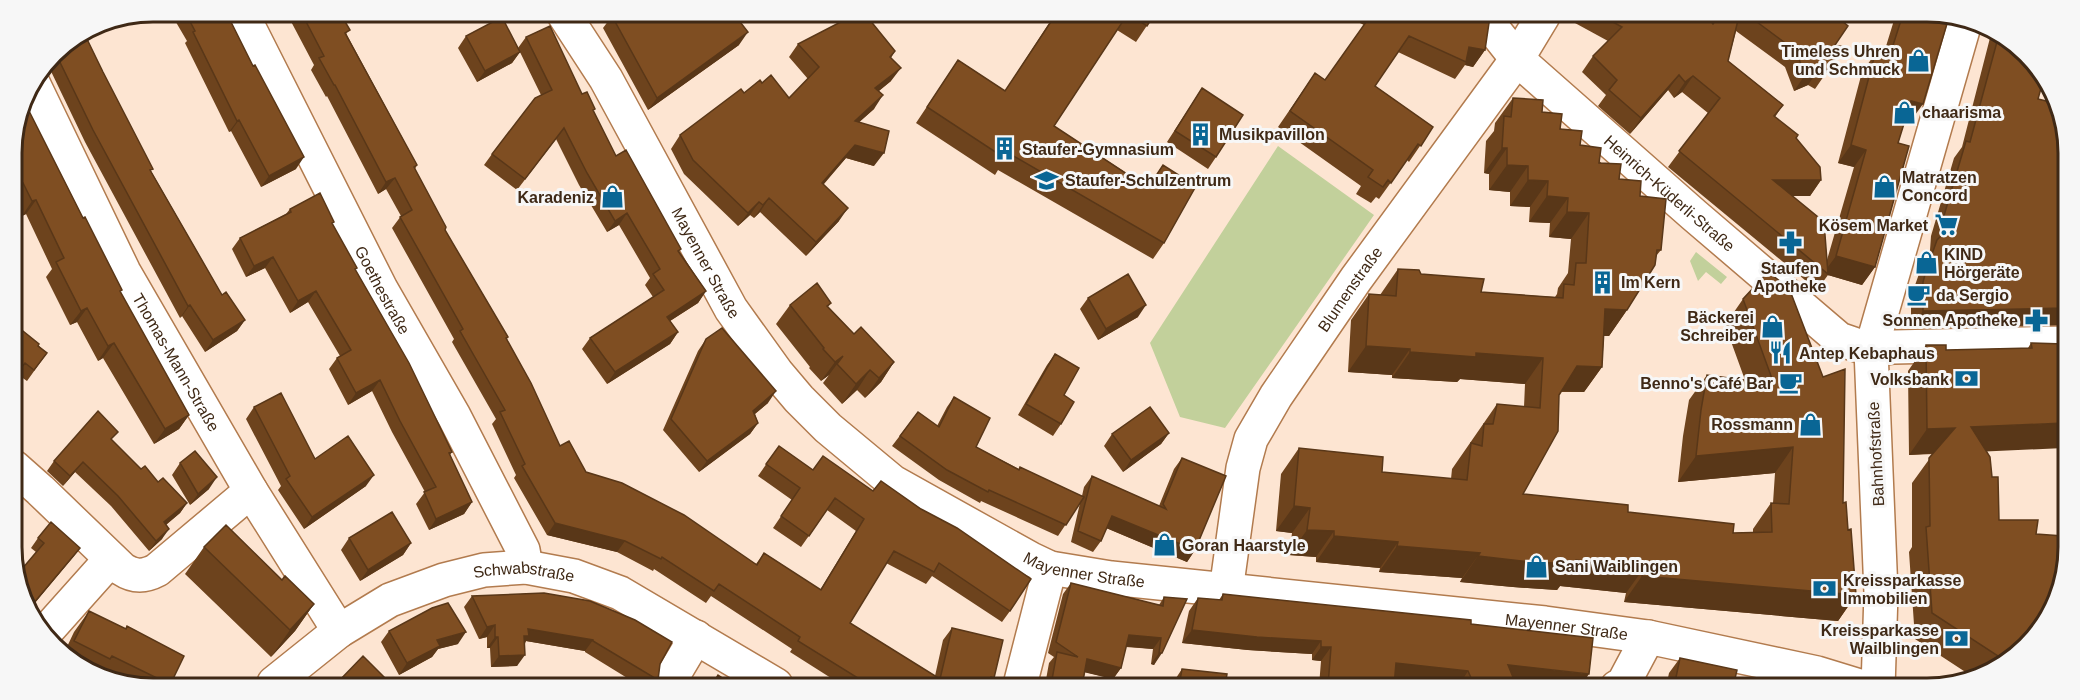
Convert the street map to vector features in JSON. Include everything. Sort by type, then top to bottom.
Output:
[{"type":"street","name":"Heinrich-Küderli-Straße","points":[[1488,22],[1517,59],[1839,339],[1871,350]]},
{"type":"street","name":"Blumenstraße","points":[[1226,591],[1243,468],[1251,438],[1276,396],[1356,279],[1517,59],[1539,22]]},
{"type":"street","name":"Goethestraße","points":[[247,23],[381,289],[459,426],[523,550],[526,567]]},
{"type":"street","name":"Mayenner Straße","points":[[569,23],[606,79],[731,309],[799,399],[828,428],[893,482],[1050,568],[1111,578],[1545,623],[1648,637],[1830,677]]},
{"type":"street","name":"Bahnhofstraße","points":[[1878,677],[1881,593],[1871,350],[1963,28]]},
{"type":"street","name":"Thomas-Mann-Straße","points":[[38,92],[124,272],[251,491],[339,631]]},
{"type":"street","points":[[1871,350],[1894,347],[2058,343]]},
{"type":"street","points":[[22,474],[128,573],[146,576],[157,570],[251,491]]},
{"type":"street","points":[[51,627],[111,558]]},
{"type":"street","name":"Schwabstraße","points":[[281,678],[339,631],[390,600],[444,580],[484,570],[526,567],[574,576],[620,593],[764,678]]},
{"type":"street","points":[[1022,678],[1050,568]]},
{"type":"street","points":[[672,678],[696,637]]},
{"type":"street","points":[[1627,677],[1648,637]]},
{"type":"green space","points":[[1278,146],[1374,215],[1225,428],[1180,417],[1150,343]]},
{"type":"green space","points":[[1696,252],[1727,277],[1721,284],[1706,272],[1698,281],[1690,261]]},
{"type":"building","name":"Staufer-Gymnasium","points":[[1050,22],[1122,22],[1054,126],[1148,188],[1163,165],[1196,186],[1164,243],[1010,154],[1006,159],[927,107],[958,60],[1005,91]]},
{"type":"building","points":[[1366,22],[1489,23],[1485,50],[1469,47],[1466,62],[1409,36],[1375,86],[1433,127],[1421,146],[1418,144],[1391,183],[1388,180],[1383,187],[1368,177],[1373,170],[1290,111],[1315,73],[1325,80]]},
{"type":"building","points":[[1613,22],[1712,22],[1713,24],[1738,22],[1728,61],[1783,105],[1774,116],[1798,135],[1796,138],[1820,167],[1821,180],[1773,180],[1824,222],[1828,274],[1679,151],[1720,98],[1693,76],[1685,82],[1679,75],[1641,118],[1609,90],[1617,80],[1593,56],[1622,27]]},
{"type":"building","points":[[1757,22],[1843,22],[1848,26],[1835,45],[1844,47],[1825,73],[1819,69],[1805,75],[1796,51]]},
{"type":"building","points":[[1900,22],[1947,25],[1923,104],[1911,101],[1898,143],[1909,146],[1875,267],[1836,256],[1866,150],[1851,145],[1875,54],[1889,58]]},
{"type":"building","points":[[191,23],[231,23],[304,157],[269,176],[239,120],[237,121],[193,32],[195,31]]},
{"type":"building","points":[[307,23],[346,23],[350,30],[345,33],[417,165],[414,167],[446,227],[445,230],[508,337],[506,338],[531,383],[560,446],[569,441],[586,472],[622,483],[684,515],[757,565],[764,553],[821,590],[864,519],[835,498],[809,536],[781,516],[800,488],[766,464],[779,446],[813,470],[823,456],[873,491],[881,481],[921,509],[957,528],[1031,579],[1010,611],[939,563],[934,572],[894,551],[850,623],[938,678],[857,678],[798,641],[800,637],[719,584],[714,591],[662,557],[661,559],[625,541],[555,523],[522,466],[525,464],[500,412],[505,410],[460,331],[463,329],[400,217],[412,210],[395,178],[386,182],[319,58],[324,56]]},
{"type":"building","points":[[491,23],[505,23],[520,52],[485,71],[466,36]]},
{"type":"building","points":[[616,23],[741,23],[748,32],[657,98]]},
{"type":"building","points":[[839,23],[872,23],[895,51],[890,57],[901,68],[875,88],[883,95],[855,121],[889,131],[884,153],[855,145],[822,183],[848,208],[816,242],[769,198],[763,205],[759,202],[748,213],[693,160],[680,135],[741,89],[744,93],[760,80],[762,83],[771,75],[789,98],[819,67],[798,44]]},
{"type":"building","points":[[550,26],[582,94],[587,92],[595,109],[593,110],[616,156],[626,150],[681,249],[678,251],[706,291],[667,317],[678,332],[615,372],[590,338],[664,290],[653,274],[660,269],[627,213],[615,221],[564,128],[525,179],[492,154],[535,98],[552,90],[526,37]]},
{"type":"building","points":[[88,40],[153,169],[150,170],[222,295],[226,292],[245,320],[213,340],[190,305],[188,306],[93,130],[60,62]]},
{"type":"building","points":[[1997,43],[2013,55],[2035,81],[2040,90],[2038,99],[2046,101],[2055,128],[2058,154],[2058,308],[1923,311],[1923,282],[1926,271],[1937,240],[1941,236],[1943,219],[1966,141],[1970,142]]},
{"type":"building","name":"Musikpavillon","points":[[1202,88],[1243,115],[1216,157],[1175,131]]},
{"type":"building","points":[[1513,98],[1543,100],[1542,112],[1562,114],[1560,129],[1582,131],[1580,145],[1601,148],[1599,163],[1621,164],[1619,179],[1641,181],[1640,196],[1666,199],[1661,250],[1657,250],[1655,265],[1627,310],[1605,309],[1602,367],[1577,366],[1559,395],[1558,431],[1523,494],[1628,505],[1628,512],[1734,524],[1733,533],[1772,532],[1771,503],[1789,504],[1793,447],[1696,456],[1707,375],[1774,384],[1743,299],[1768,272],[1789,288],[1823,377],[1845,369],[1843,503],[1846,502],[1848,530],[1851,529],[1856,595],[1642,576],[1644,568],[1576,560],[1575,564],[1531,562],[1478,556],[1480,553],[1397,546],[1398,542],[1334,536],[1334,531],[1307,530],[1310,508],[1294,506],[1299,448],[1383,457],[1382,472],[1467,480],[1471,443],[1482,446],[1484,424],[1493,424],[1497,404],[1540,408],[1543,358],[1476,353],[1476,357],[1366,346],[1369,294],[1396,296],[1398,269],[1419,270],[1421,274],[1484,279],[1481,292],[1563,298],[1564,284],[1574,285],[1576,263],[1586,263],[1589,213],[1567,212],[1568,198],[1547,196],[1548,181],[1528,180],[1528,166],[1507,165],[1507,148],[1502,148],[1504,116],[1511,117]]},
{"type":"building","points":[[29,111],[122,290],[120,291],[189,415],[165,429],[114,343],[108,346],[87,308],[81,311],[56,262],[64,258],[36,200],[32,201],[23,183],[23,145]]},
{"type":"building","points":[[320,193],[334,222],[332,223],[357,268],[355,269],[409,363],[452,452],[449,453],[472,502],[436,519],[424,492],[436,487],[380,380],[356,393],[337,358],[351,350],[316,291],[298,301],[273,257],[254,266],[240,238],[291,212],[290,209]]},
{"type":"building","points":[[1128,274],[1146,305],[1106,329],[1088,298]]},
{"type":"building","points":[[817,283],[831,303],[827,306],[854,334],[861,327],[894,362],[879,378],[870,370],[856,384],[837,364],[843,356],[835,362],[790,305]]},
{"type":"building","points":[[722,328],[776,391],[753,411],[758,423],[707,461],[671,419],[706,339]]},
{"type":"building","points":[[23,331],[47,353],[34,370],[25,363],[22,366]]},
{"type":"building","points":[[2031,343],[2058,344],[2058,423],[1971,427],[1990,457],[1992,477],[1998,477],[1999,520],[2038,520],[2036,534],[2058,536],[2056,564],[2048,597],[2025,633],[1998,656],[1932,613],[1926,527],[1930,526],[1929,458],[1955,428],[1927,429],[1926,345],[1946,345],[1946,350],[2032,348]]},
{"type":"building","points":[[1055,354],[1079,368],[1064,395],[1074,402],[1061,424],[1026,404]]},
{"type":"building","points":[[281,393],[315,459],[348,436],[374,475],[312,517],[286,479],[290,476],[254,407]]},
{"type":"building","points":[[954,397],[990,418],[976,447],[1019,470],[1020,467],[1084,497],[1066,525],[989,490],[988,492],[947,470],[900,436],[918,412],[939,427]]},
{"type":"building","points":[[1150,407],[1169,433],[1131,460],[1112,434]]},
{"type":"building","points":[[98,411],[118,432],[111,439],[141,469],[145,466],[158,482],[163,478],[187,503],[164,522],[169,529],[156,541],[118,496],[83,462],[70,476],[54,461]]},
{"type":"building","points":[[195,451],[217,477],[198,494],[180,463]]},
{"type":"building","points":[[1182,458],[1226,476],[1195,550],[1112,516],[1101,541],[1078,531],[1092,476],[1166,509],[1163,504]]},
{"type":"building","points":[[392,512],[411,543],[368,570],[349,538]]},
{"type":"building","points":[[51,522],[80,548],[35,602],[24,566],[44,543],[38,538]]},
{"type":"building","points":[[226,525],[282,580],[285,576],[314,604],[290,630],[204,547]]},
{"type":"building","points":[[1071,583],[1163,606],[1164,597],[1187,599],[1162,653],[1159,653],[1161,638],[1129,635],[1121,668],[1087,659],[1084,677],[1052,677],[1057,652],[1078,657],[1056,642]]},
{"type":"building","points":[[544,593],[590,601],[635,620],[672,642],[660,664],[658,678],[654,678],[593,640],[528,629],[529,636],[524,636],[525,655],[499,656],[495,625],[487,627],[472,596]]},
{"type":"building","points":[[1223,594],[1471,620],[1471,624],[1593,638],[1589,674],[1508,665],[1513,677],[1471,677],[1468,671],[1396,663],[1395,677],[1329,677],[1331,647],[1321,647],[1321,641],[1192,630],[1198,598],[1222,600]]},
{"type":"building","points":[[448,603],[466,632],[437,640],[440,646],[407,663],[389,631],[432,608]]},
{"type":"building","points":[[89,611],[126,629],[127,626],[184,656],[173,678],[157,678],[112,656],[110,659],[74,641]]},
{"type":"building","points":[[952,628],[1003,640],[994,678],[940,678]]},
{"type":"building","points":[[363,656],[385,678],[342,678]]},
{"type":"building","points":[[1680,658],[1737,670],[1735,677],[1676,677]]},
{"type":"building","points":[[1182,669],[1227,674],[1226,677],[1181,677]]},
{"type":"place","name":"Timeless Uhren und Schmuck","points":[[1918,60]]},
{"type":"place","name":"chaarisma","points":[[1904,112]]},
{"type":"place","name":"Musikpavillon","points":[[1201,134]]},
{"type":"place","name":"Staufer-Gymnasium","points":[[1004,149]]},
{"type":"place","name":"Staufer-Schulzentrum","points":[[1047,180]]},
{"type":"place","name":"Matratzen Concord","points":[[1884,186]]},
{"type":"place","name":"Karadeniz","points":[[612,197]]},
{"type":"place","name":"Kösem Market","points":[[1946,225]]},
{"type":"place","name":"Staufen Apotheke","points":[[1790,243]]},
{"type":"place","name":"KIND Hörgeräte","points":[[1926,263]]},
{"type":"place","name":"Im Kern","points":[[1603,282]]},
{"type":"place","name":"da Sergio","points":[[1918,295]]},
{"type":"place","name":"Sonnen Apotheke","points":[[2036,320]]},
{"type":"place","name":"Bäckerei Schreiber","points":[[1772,326]]},
{"type":"place","name":"Antep Kebaphaus","points":[[1781,353]]},
{"type":"place","name":"Volksbank","points":[[1967,379]]},
{"type":"place","name":"Benno's Café Bar","points":[[1791,383]]},
{"type":"place","name":"Rossmann","points":[[1811,424]]},
{"type":"place","name":"Goran Haarstyle","points":[[1164,545]]},
{"type":"place","name":"Sani Waiblingen","points":[[1537,566]]},
{"type":"place","name":"Kreissparkasse Immobilien","points":[[1825,589]]},
{"type":"place","name":"Kreissparkasse Wailblingen","points":[[1957,639]]}]
